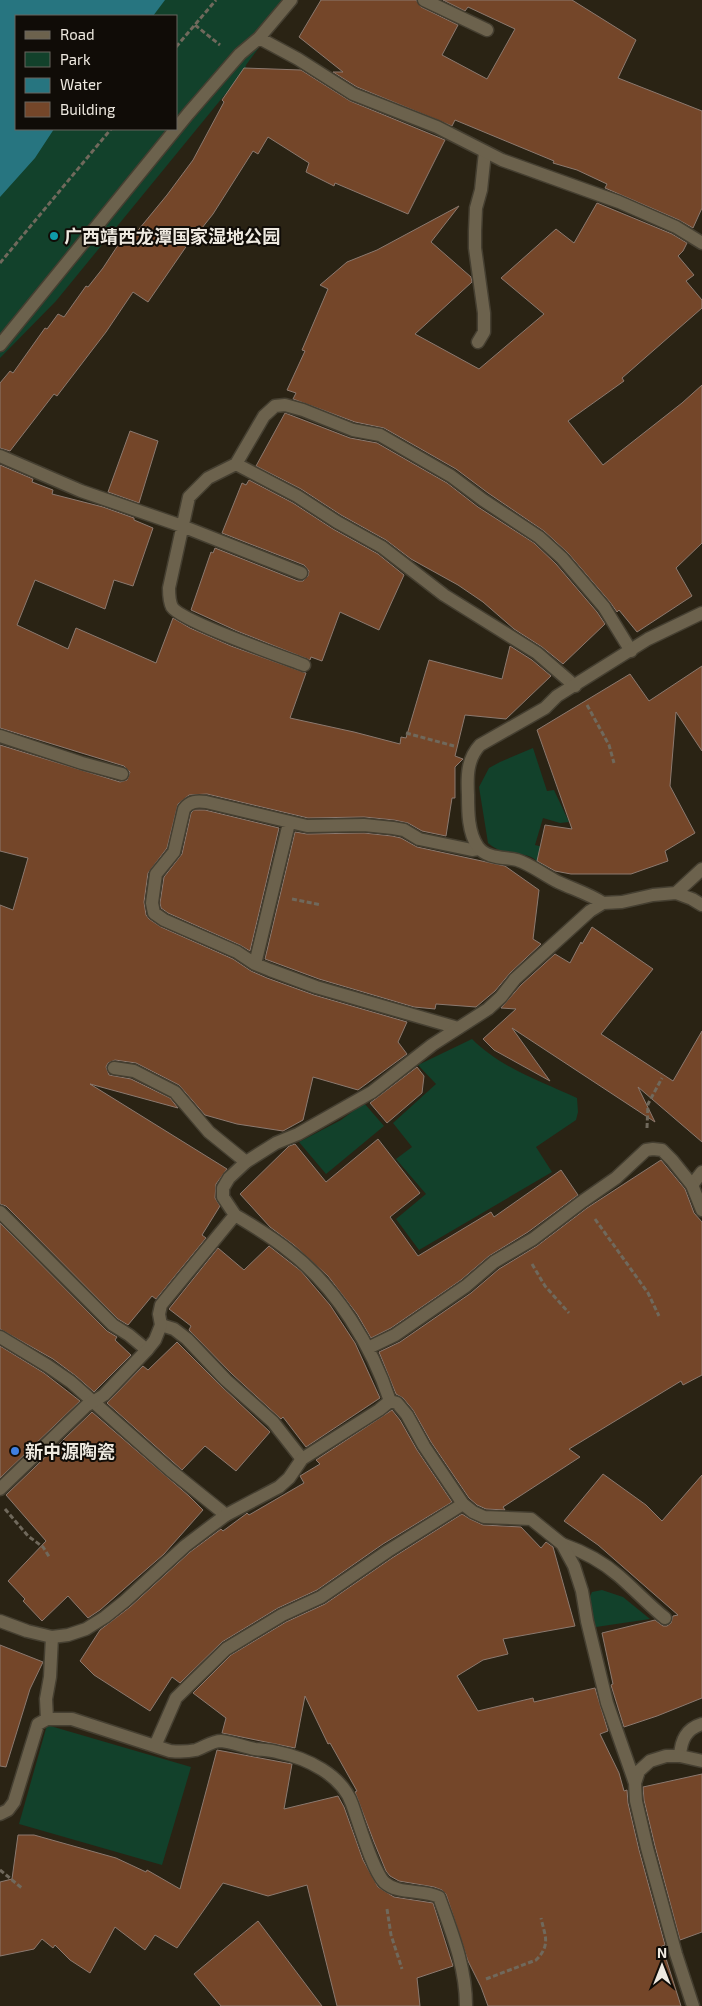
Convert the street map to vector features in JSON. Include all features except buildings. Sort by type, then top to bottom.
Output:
[{"type":"street","points":[[178,126],[240,54],[259,38],[291,0]]},
{"type":"street","points":[[424,0],[487,30]]},
{"type":"street","points":[[259,38],[298,59],[353,94],[437,127],[485,152],[619,202],[676,227],[702,243]]},
{"type":"street","points":[[0,345],[175,130]]},
{"type":"street","points":[[478,342],[484,332],[484,313],[475,248],[476,223],[485,152]]},
{"type":"street","points":[[304,665],[197,622],[172,608],[169,599],[169,588],[189,497],[208,478],[236,464],[264,416],[275,406],[285,405],[303,410],[353,430],[380,435],[451,476],[539,537],[586,583],[615,623],[631,651]]},
{"type":"street","points":[[0,456],[81,491],[182,526],[300,573]]},
{"type":"street","points":[[236,464],[297,496],[337,522],[382,547],[444,595],[537,654],[575,686]]},
{"type":"street","points":[[702,613],[670,627],[557,696],[544,708],[517,725],[480,744],[469,761],[468,793],[471,829],[479,849],[486,854],[516,860],[528,865],[555,881],[603,903],[622,902],[653,895],[676,893],[702,905]]},
{"type":"street","points":[[0,736],[122,774]]},
{"type":"street","points":[[458,1028],[316,987],[255,964],[237,952],[164,920],[154,913],[152,903],[156,874],[174,852],[184,809],[188,803],[206,802],[307,826],[379,826],[404,830],[419,839],[472,850],[479,849]]},
{"type":"street","points":[[255,964],[273,894],[288,823]]},
{"type":"street","points":[[676,893],[702,869]]},
{"type":"street","points":[[390,1401],[378,1366],[344,1310],[314,1275],[290,1251],[235,1215],[223,1197],[223,1188],[229,1178],[246,1162],[276,1143],[325,1120],[372,1092],[432,1045],[488,1009],[501,997],[515,979],[565,932],[590,911],[603,903]]},
{"type":"street","points":[[114,1068],[134,1071],[176,1092],[209,1132],[246,1162]]},
{"type":"street","points":[[368,1348],[395,1335],[454,1295],[494,1262],[532,1239],[616,1178],[646,1150],[662,1150],[692,1185],[702,1210]]},
{"type":"street","points":[[692,1185],[702,1172]]},
{"type":"street","points":[[0,1212],[113,1325],[147,1350]]},
{"type":"street","points":[[0,1489],[86,1406],[104,1395],[147,1350],[155,1340],[161,1325],[159,1314],[162,1306],[235,1215]]},
{"type":"street","points":[[161,1325],[174,1329],[187,1339],[226,1380],[273,1422],[302,1460]]},
{"type":"street","points":[[0,1337],[48,1366],[94,1402],[170,1470],[226,1515]]},
{"type":"street","points":[[0,1621],[52,1638],[86,1629],[105,1617],[185,1546],[226,1515],[279,1486],[302,1460],[390,1401]]},
{"type":"street","points":[[390,1401],[397,1403],[407,1415],[424,1446],[463,1504],[484,1517],[531,1519],[562,1544],[582,1552],[618,1575],[665,1618]]},
{"type":"street","points":[[155,1746],[176,1698],[226,1649],[282,1615],[321,1597],[388,1551],[463,1504]]},
{"type":"street","points":[[562,1544],[574,1566],[582,1591],[587,1621],[607,1702],[636,1783]]},
{"type":"street","points":[[47,1719],[46,1699],[50,1677],[52,1638]]},
{"type":"street","points":[[0,1814],[8,1810],[14,1802],[38,1724],[47,1719],[72,1719],[170,1751],[185,1752],[220,1741],[278,1752],[316,1766],[328,1774],[346,1792],[377,1870],[385,1882],[394,1887],[431,1893],[439,1897],[456,1945],[466,1984],[466,2006]]},
{"type":"street","points":[[680,1756],[683,1736],[702,1724]]},
{"type":"street","points":[[694,2006],[676,1954],[647,1848],[636,1801],[636,1783],[639,1771],[650,1761],[666,1756],[680,1756],[702,1761]]},
{"type":"path","points":[[178,46],[216,0]]},
{"type":"path","points":[[195,25],[223,48]]},
{"type":"path","points":[[0,263],[109,130]]},
{"type":"path","points":[[575,686],[610,744],[614,763]]},
{"type":"path","points":[[406,732],[474,751]]},
{"type":"path","points":[[273,894],[321,905]]},
{"type":"path","points":[[653,1149],[648,1132],[647,1111],[652,1095],[662,1078]]},
{"type":"path","points":[[582,1201],[648,1294],[659,1316]]},
{"type":"path","points":[[522,1244],[546,1286],[569,1313]]},
{"type":"path","points":[[0,1501],[28,1536],[43,1548],[50,1558]]},
{"type":"path","points":[[0,1870],[23,1889]]},
{"type":"path","points":[[394,1887],[389,1894],[387,1918],[402,1969]]},
{"type":"path","points":[[466,1984],[536,1960],[546,1949],[541,1918]]},
{"type":"green space","name":"广西靖西龙潭国家湿地公园","points":[[0,0],[294,0],[246,65],[245,70],[56,301],[0,358]]},
{"type":"green space","points":[[533,748],[547,791],[554,790],[569,822],[560,823],[543,818],[535,845],[551,849],[545,871],[531,857],[505,852],[488,843],[479,787],[489,768]]},
{"type":"green space","points":[[472,1039],[508,1066],[577,1098],[578,1112],[576,1120],[536,1147],[552,1172],[419,1250],[396,1219],[426,1194],[396,1159],[412,1147],[393,1123],[436,1084],[418,1065]]},
{"type":"green space","points":[[364,1103],[384,1126],[326,1174],[299,1142],[341,1120]]},
{"type":"green space","points":[[602,1590],[623,1597],[650,1619],[596,1627],[588,1601],[592,1592]]},
{"type":"green space","points":[[47,1725],[191,1767],[162,1865],[19,1824]]},
{"type":"water","points":[[0,0],[165,0],[154,15],[15,15],[15,130],[53,130],[35,158],[0,197]]},
{"type":"place","name":"广西靖西龙潭国家湿地公园","points":[[54,236]]},
{"type":"place","name":"新中源陶瓷","points":[[15,1451]]}]
